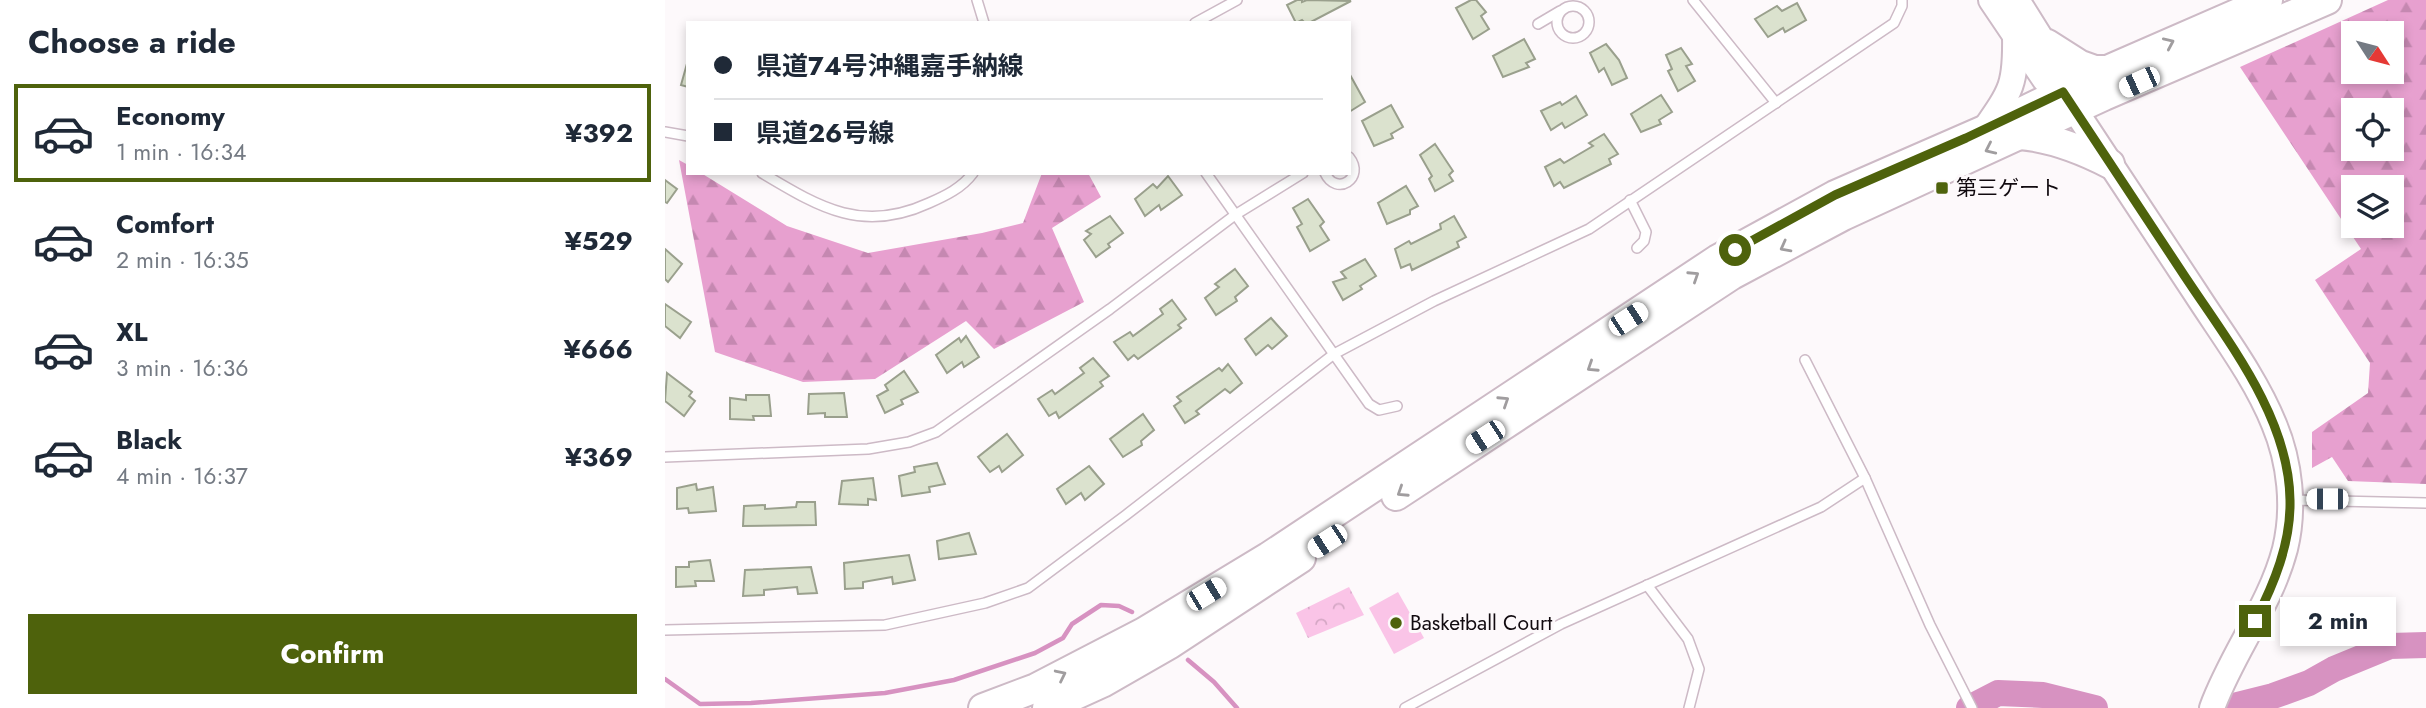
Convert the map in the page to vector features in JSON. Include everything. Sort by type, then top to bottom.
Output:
[{"type":"main road","points":[[1991,0],[2045,80],[2069,101],[2211,317],[2264,403],[2274,423],[2285,458],[2290,500],[2285,548],[2276,576],[2212,708]]},
{"type":"main road","points":[[2017,0],[2062,72],[2069,101]]},
{"type":"main road","points":[[1047,708],[1102,683],[1170,644],[1732,275],[1843,216],[2020,135],[2112,68],[2274,10],[2327,0]]},
{"type":"main road","points":[[994,707],[1144,632],[1268,556],[1718,259],[1835,195],[1984,130],[2069,101],[2274,10]]},
{"type":"main road","points":[[1984,130],[2012,85],[2015,35]]},
{"type":"main road","points":[[2041,38],[2081,63],[2095,68],[2112,68]]},
{"type":"main road","points":[[2020,135],[2059,142],[2110,164]]},
{"type":"lane","points":[[977,0],[983,21]]},
{"type":"lane","points":[[1199,21],[1237,0]]},
{"type":"lane","points":[[1538,24],[1584,0]]},
{"type":"lane","points":[[1693,0],[1776,103]]},
{"type":"lane","points":[[665,630],[885,625],[985,603],[1028,588],[1333,354],[1434,301],[1589,229],[1894,23],[1902,0]]},
{"type":"lane","points":[[665,132],[686,136]]},
{"type":"lane","points":[[1326,175],[1335,184],[1344,184],[1355,173],[1355,165],[1351,160]]},
{"type":"lane","points":[[765,175],[813,203],[838,212],[888,217],[913,211],[933,202],[955,190],[971,175]]},
{"type":"lane","points":[[1207,175],[1369,404],[1378,410],[1397,406]]},
{"type":"lane","points":[[665,457],[868,449],[909,442],[936,432],[1110,309],[1235,215],[1300,175]]},
{"type":"lane","points":[[1630,200],[1646,232],[1644,241],[1637,248]]},
{"type":"lane","points":[[1805,360],[1865,478],[1930,625],[1972,708]]},
{"type":"lane","points":[[1405,708],[1561,624],[1821,507],[1865,478]]},
{"type":"lane","points":[[2290,500],[2426,503]]},
{"type":"lane","points":[[1647,585],[1688,639],[1699,669],[1689,708]]},
{"type":"green space","points":[[2388,0],[2426,0],[2426,484],[2348,481],[2332,457],[2312,468],[2312,432],[2368,393],[2370,363],[2315,280],[2361,249],[2354,238],[2404,238],[2404,175],[2341,175],[2341,219],[2240,67],[2341,21],[2341,84],[2405,84],[2405,21],[2342,21]]},
{"type":"green space","points":[[679,160],[686,164],[686,175],[704,175],[787,226],[868,253],[1023,223],[1041,175],[1089,175],[1101,197],[1052,228],[1084,302],[994,349],[966,321],[875,379],[803,382],[715,352]]},
{"type":"green space","points":[[1349,587],[1364,615],[1308,638],[1296,613]]},
{"type":"green space","name":"Basketball Court","points":[[1398,592],[1424,638],[1394,654],[1369,608]]},
{"type":"building","points":[[1297,0],[1351,1],[1313,21],[1295,21],[1287,5]]},
{"type":"building","points":[[1476,0],[1486,12],[1481,16],[1489,29],[1473,39],[1456,8]]},
{"type":"building","points":[[1797,3],[1806,20],[1785,32],[1783,28],[1768,37],[1755,19],[1777,6],[1782,11]]},
{"type":"building","points":[[1524,39],[1535,59],[1526,63],[1529,67],[1503,77],[1493,56]]},
{"type":"building","points":[[1606,44],[1619,60],[1627,78],[1612,85],[1604,68],[1599,72],[1590,53]]},
{"type":"building","points":[[1681,48],[1692,64],[1686,66],[1695,81],[1678,91],[1668,71],[1672,69],[1666,55]]},
{"type":"building","points":[[686,67],[686,86],[681,85]]},
{"type":"building","points":[[1351,77],[1365,102],[1351,111]]},
{"type":"building","points":[[1661,95],[1672,112],[1659,120],[1661,124],[1641,132],[1631,114]]},
{"type":"building","points":[[1576,96],[1587,115],[1565,128],[1562,123],[1551,130],[1541,111],[1560,102],[1562,105]]},
{"type":"building","points":[[1391,105],[1403,127],[1391,134],[1393,138],[1374,146],[1362,121]]},
{"type":"building","points":[[1604,134],[1618,154],[1609,159],[1611,164],[1564,188],[1560,182],[1554,186],[1545,167],[1560,159],[1564,163],[1593,146],[1589,143]]},
{"type":"building","points":[[1435,144],[1453,171],[1449,175],[1453,181],[1435,191],[1429,179],[1432,176],[1420,155]]},
{"type":"building","points":[[1168,176],[1182,195],[1161,210],[1159,205],[1145,216],[1135,199],[1153,184],[1157,188]]},
{"type":"building","points":[[665,180],[677,189],[667,203],[665,202]]},
{"type":"building","points":[[1406,186],[1418,206],[1410,210],[1410,214],[1387,224],[1378,203]]},
{"type":"building","points":[[1308,199],[1324,222],[1320,226],[1329,240],[1310,251],[1297,227],[1302,224],[1293,208]]},
{"type":"building","points":[[1110,216],[1123,233],[1096,257],[1084,240],[1091,234],[1086,231]]},
{"type":"building","points":[[1454,216],[1466,237],[1457,242],[1459,247],[1412,270],[1410,264],[1401,268],[1395,249],[1441,229],[1440,224]]},
{"type":"building","points":[[665,249],[682,264],[668,282],[665,279]]},
{"type":"building","points":[[1365,259],[1376,276],[1360,286],[1362,289],[1343,300],[1333,282],[1346,278],[1341,272]]},
{"type":"building","points":[[1235,269],[1248,286],[1235,297],[1237,301],[1216,315],[1205,298],[1219,287],[1215,284]]},
{"type":"building","points":[[1172,300],[1186,319],[1178,325],[1181,328],[1138,359],[1134,355],[1128,360],[1114,342],[1130,332],[1133,336],[1163,314],[1160,309]]},
{"type":"building","points":[[665,304],[691,322],[680,338],[665,326]]},
{"type":"building","points":[[1271,318],[1287,336],[1272,349],[1268,345],[1256,355],[1245,339]]},
{"type":"building","points":[[966,336],[979,357],[964,367],[962,362],[947,373],[936,355],[959,338],[961,342]]},
{"type":"building","points":[[1093,358],[1109,376],[1100,382],[1103,386],[1059,418],[1056,412],[1049,416],[1038,399],[1052,390],[1055,394],[1084,373],[1080,368]]},
{"type":"building","points":[[1228,364],[1242,383],[1230,393],[1225,389],[1196,411],[1199,414],[1185,423],[1174,406],[1181,401],[1177,397],[1219,368],[1222,371]]},
{"type":"building","points":[[904,371],[918,392],[901,400],[903,404],[885,413],[877,396],[888,390],[885,385]]},
{"type":"building","points":[[667,373],[692,392],[689,396],[695,401],[684,416],[665,401]]},
{"type":"building","points":[[844,393],[847,417],[825,417],[825,413],[808,414],[809,394]]},
{"type":"building","points":[[746,395],[769,395],[771,416],[753,416],[754,420],[730,419],[730,398],[746,400]]},
{"type":"building","points":[[1143,414],[1154,430],[1141,441],[1142,445],[1123,457],[1110,439]]},
{"type":"building","points":[[1007,434],[1023,455],[1002,472],[999,466],[990,472],[978,457]]},
{"type":"building","points":[[937,463],[945,484],[929,487],[930,492],[902,496],[899,476],[915,472],[914,467]]},
{"type":"building","points":[[1089,466],[1104,484],[1085,500],[1081,493],[1066,504],[1057,489]]},
{"type":"building","points":[[873,478],[876,500],[868,499],[868,505],[839,504],[842,481]]},
{"type":"building","points":[[696,484],[697,490],[713,487],[716,511],[689,513],[688,508],[677,509],[677,488]]},
{"type":"building","points":[[797,502],[815,502],[816,525],[743,526],[744,506],[765,505],[765,509],[796,507]]},
{"type":"building","points":[[969,533],[976,554],[939,559],[937,541]]},
{"type":"building","points":[[909,555],[915,580],[893,584],[892,577],[863,582],[863,588],[845,589],[844,563]]},
{"type":"building","points":[[710,560],[714,581],[695,581],[696,586],[676,587],[676,567],[689,567],[689,562]]},
{"type":"building","points":[[811,567],[817,593],[798,594],[797,587],[764,590],[764,595],[743,596],[745,570]]},
{"type":"waterway","points":[[665,679],[700,704],[885,693],[954,680],[1035,653],[1063,638],[1072,624],[1101,605],[1119,606],[1132,612]]},
{"type":"waterway","points":[[2225,708],[2273,696],[2309,683],[2334,669],[2390,646],[2426,645]]},
{"type":"waterway","points":[[1188,660],[1214,682],[1237,708]]},
{"type":"waterway","points":[[1969,708],[1998,693],[2043,695],[2095,708]]},
{"type":"place","name":"第三ゲート","points":[[1942,188]]},
{"type":"place","name":"Basketball Court","points":[[1396,623]]},
{"type":"route","points":[[1735,250],[1835,195],[2063,92],[2211,317],[2253,383],[2274,423],[2285,458],[2290,500],[2289,524],[2276,576],[2255,621]]}]
